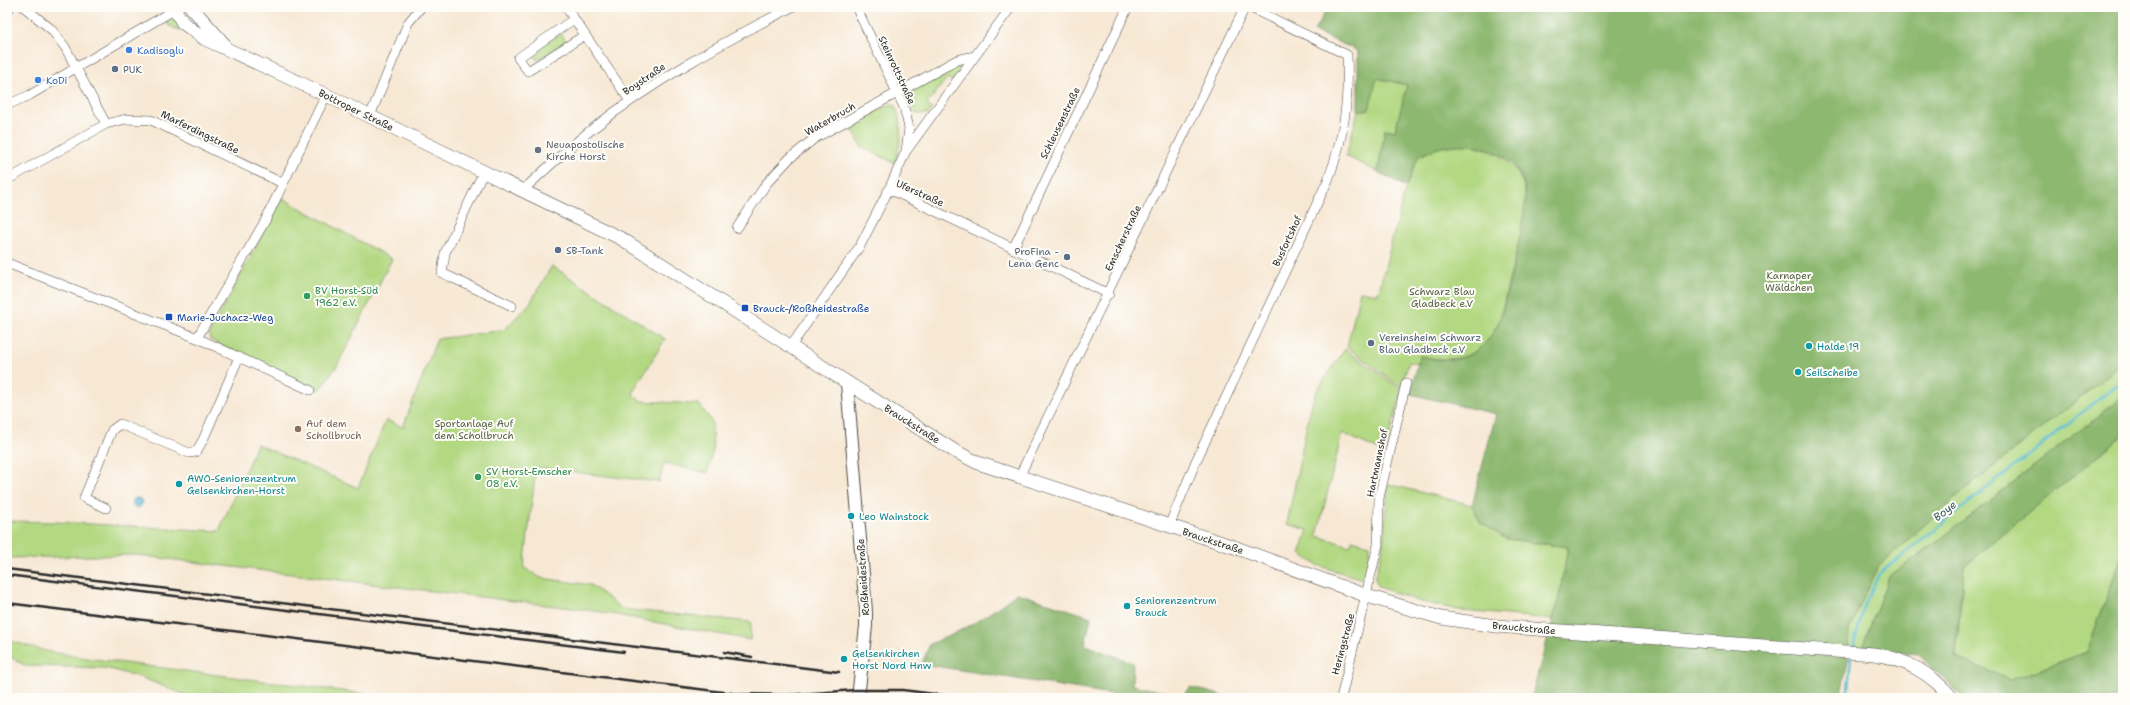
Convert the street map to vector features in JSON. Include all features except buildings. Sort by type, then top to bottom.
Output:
[{"type":"main road","name":"Bottroper Straße","points":[[191,7],[228,49]]},
{"type":"main road","name":"Bottroper Straße","points":[[176,8],[183,23],[195,33],[370,116],[616,236]]},
{"type":"main road","name":"Brauckstraße","points":[[616,236],[953,450],[978,463],[1234,547],[1367,596],[1441,618],[1496,626],[1874,654],[1903,661],[1918,668],[1933,678],[1952,698]]},
{"type":"street","points":[[7,13],[10,7]]},
{"type":"street","points":[[24,7],[51,29],[64,47],[74,68],[106,124]]},
{"type":"street","points":[[370,116],[408,23],[421,7]]},
{"type":"street","points":[[566,7],[630,101]]},
{"type":"street","name":"Boystraße","points":[[523,190],[590,130],[630,101],[695,58],[792,7]]},
{"type":"street","name":"Steinrottstraße","points":[[856,7],[904,107],[909,128],[906,151],[889,189]]},
{"type":"street","points":[[906,151],[1011,7]]},
{"type":"street","name":"Schleusenstraße","points":[[1012,248],[1128,7]]},
{"type":"street","name":"Emscherstraße","points":[[1019,477],[1109,294],[1245,7]]},
{"type":"street","name":"Busfortshof","points":[[1169,526],[1196,461],[1328,180],[1339,152],[1344,122],[1348,85],[1347,55],[1249,7]]},
{"type":"street","points":[[7,105],[30,95],[176,8]]},
{"type":"street","points":[[574,19],[518,58],[528,71],[585,35]]},
{"type":"street","name":"Waterbruch","points":[[737,228],[766,184],[789,159],[815,138],[957,60],[975,56]]},
{"type":"street","points":[[197,338],[261,228],[326,95]]},
{"type":"street","name":"Marferdingstraße","points":[[7,180],[106,124],[135,118],[151,120],[282,183]]},
{"type":"street","points":[[484,171],[445,253],[442,273],[512,306]]},
{"type":"street","name":"Uferstraße","points":[[791,346],[860,246],[889,189],[1109,294]]},
{"type":"street","points":[[7,263],[197,338],[310,390]]},
{"type":"street","points":[[106,508],[84,498],[112,430],[120,424],[189,453],[196,452],[201,444],[239,357]]},
{"type":"street","name":"Roßheidestraße","points":[[847,383],[866,611],[866,626],[858,698]]},
{"type":"street","name":"Hartmannshof","points":[[1367,596],[1378,545],[1379,498],[1406,383]]},
{"type":"street","name":"Heringstraße","points":[[1341,698],[1367,596]]},
{"type":"green space","name":"Karnaper Wäldchen","points":[[1328,7],[2123,7],[2123,363],[1953,499],[1877,568],[1849,630],[1848,660],[1840,698],[1531,698],[1559,597],[1568,547],[1506,539],[1480,522],[1472,505],[1496,414],[1410,394],[1420,356],[1447,360],[1467,356],[1480,348],[1495,330],[1501,316],[1516,258],[1523,215],[1525,189],[1519,173],[1509,161],[1496,152],[1481,147],[1465,145],[1448,146],[1432,150],[1418,157],[1406,187],[1378,172],[1385,129],[1395,131],[1407,85],[1377,78],[1369,109],[1358,111],[1358,51],[1314,31]]},
{"type":"green space","points":[[173,19],[184,28],[180,31],[168,25],[166,20]]},
{"type":"green space","points":[[561,33],[566,41],[537,60],[532,52]]},
{"type":"green space","points":[[955,65],[958,65],[960,70],[952,81],[947,78],[927,104],[932,109],[928,114],[916,114],[906,92]]},
{"type":"green space","points":[[1376,78],[1407,85],[1395,131],[1385,129],[1378,172],[1346,156],[1358,111],[1369,109]]},
{"type":"green space","points":[[891,104],[895,105],[898,112],[900,127],[899,149],[894,163],[861,146],[850,125]]},
{"type":"green space","name":"Schwarz Blau Gladbeck e.V","points":[[1463,144],[1489,150],[1510,164],[1518,173],[1523,184],[1526,197],[1524,222],[1500,319],[1494,332],[1486,342],[1478,350],[1468,355],[1446,359],[1420,356],[1418,364],[1409,362],[1401,387],[1347,347],[1360,291],[1378,294],[1406,187],[1417,157],[1439,147]]},
{"type":"green space","name":"BV Horst-Süd 1962 e.V.","points":[[282,198],[392,259],[337,366],[319,390],[210,340],[209,334]]},
{"type":"green space","name":"Sportanlage Auf dem Schollbruch","points":[[552,266],[665,339],[635,388],[633,395],[641,401],[699,404],[712,422],[713,450],[707,473],[664,463],[659,482],[536,468],[524,568],[541,578],[591,585],[622,609],[751,622],[750,640],[595,611],[135,555],[7,558],[7,521],[55,522],[219,531],[257,444],[358,488],[386,420],[403,427],[437,339],[504,330],[530,303]]},
{"type":"green space","points":[[1345,349],[1402,390],[1385,453],[1342,433],[1317,536],[1350,546],[1352,540],[1370,545],[1369,560],[1362,579],[1317,565],[1300,554],[1308,530],[1287,524],[1310,410],[1316,392]]},
{"type":"green space","points":[[2123,363],[2123,397],[1920,555],[1889,576],[1862,648],[1848,646],[1849,630],[1877,568],[1953,499]]},
{"type":"green space","points":[[2123,397],[2123,435],[1964,566],[1955,657],[2011,680],[2087,652],[2123,553],[2123,698],[1964,698],[1919,654],[1862,648],[1889,576],[1920,555]]},
{"type":"green space","points":[[2123,435],[2123,553],[2087,652],[2011,680],[1956,658],[1964,566]]},
{"type":"green space","points":[[1388,484],[1472,505],[1480,522],[1506,539],[1568,547],[1559,597],[1552,619],[1463,611],[1421,602],[1379,587],[1375,579],[1383,546]]},
{"type":"green space","points":[[1017,593],[1091,617],[1085,645],[1133,663],[1132,685],[1182,696],[1190,687],[1231,698],[1137,698],[922,664],[930,644],[976,622]]},
{"type":"green space","points":[[7,640],[46,651],[93,659],[397,698],[265,698],[214,691],[210,698],[193,698],[140,677],[105,668],[26,666],[7,655]]},
{"type":"green space","points":[[826,695],[850,696],[849,698],[800,698]]},
{"type":"water","points":[[137,498],[142,503],[137,508],[132,503]]},
{"type":"waterway","name":"Boye","points":[[1853,648],[1864,606],[1879,574],[2123,380]]},
{"type":"waterway","name":"Boye","points":[[1847,698],[1851,657]]},
{"type":"railway","points":[[7,569],[839,672]]},
{"type":"railway","points":[[7,575],[624,652]]},
{"type":"railway","points":[[7,603],[739,694],[787,695],[855,690],[903,690],[966,698]]},
{"type":"railway","points":[[724,652],[752,657]]},
{"type":"place","name":"Kadisoglu","points":[[129,50]]},
{"type":"place","name":"PUK","points":[[115,69]]},
{"type":"place","name":"KoDi","points":[[38,80]]},
{"type":"place","name":"Neuapostolische Kirche Horst","points":[[538,150]]},
{"type":"place","name":"SB-Tank","points":[[558,250]]},
{"type":"place","name":"ProFina - Lena Genc","points":[[1067,257]]},
{"type":"place","name":"BV Horst-Süd 1962 e.V.","points":[[307,296]]},
{"type":"place","name":"Brauck-/Roßheidestraße","points":[[745,308]]},
{"type":"place","name":"Marie-Juchacz-Weg","points":[[169,317]]},
{"type":"place","name":"Vereinsheim Schwarz Blau Gladbeck e.V","points":[[1371,343]]},
{"type":"place","name":"Halde 19","points":[[1809,346]]},
{"type":"place","name":"Seilscheibe","points":[[1798,372]]},
{"type":"place","name":"Auf dem Schollbruch","points":[[298,429]]},
{"type":"place","name":"SV Horst-Emscher 08 e.V.","points":[[478,477]]},
{"type":"place","name":"AWO-Seniorenzentrum Gelsenkirchen-Horst","points":[[179,484]]},
{"type":"place","name":"Leo Wainstock","points":[[851,516]]},
{"type":"place","name":"Seniorenzentrum Brauck","points":[[1127,606]]},
{"type":"place","name":"Gelsenkirchen Horst Nord Hnw","points":[[844,659]]}]
